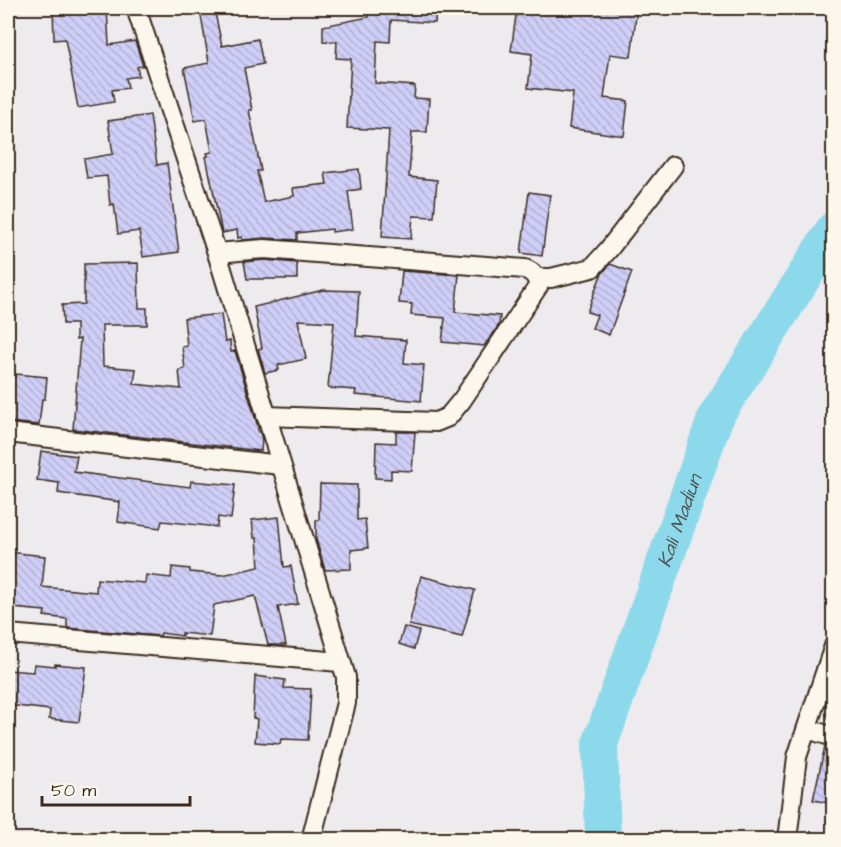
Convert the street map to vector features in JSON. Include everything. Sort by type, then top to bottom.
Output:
[{"type":"street","points":[[136,8],[217,253],[346,677],[346,703],[311,840]]},
{"type":"street","points":[[537,279],[551,278],[591,268],[609,249],[673,166]]},
{"type":"street","points":[[217,253],[264,249],[525,269],[531,272],[539,285],[462,400],[448,417],[435,422],[266,416]]},
{"type":"street","points":[[8,433],[280,465]]},
{"type":"street","points":[[8,634],[340,663]]},
{"type":"street","points":[[787,840],[796,757],[834,646]]},
{"type":"street","points":[[807,729],[834,737]]},
{"type":"building","points":[[53,8],[107,8],[109,45],[135,41],[143,66],[137,67],[139,76],[126,78],[128,88],[112,90],[114,102],[78,108],[65,39],[54,40]]},
{"type":"building","points":[[214,8],[222,46],[258,39],[263,64],[244,68],[252,110],[249,110],[261,171],[257,171],[264,202],[294,196],[293,188],[327,184],[325,173],[359,169],[361,189],[348,191],[353,229],[297,233],[297,240],[265,238],[242,240],[242,237],[238,238],[237,230],[222,233],[206,157],[207,153],[212,152],[206,119],[195,121],[184,68],[209,63],[200,10]]},
{"type":"building","points":[[368,8],[436,8],[435,23],[391,20],[390,42],[377,41],[375,83],[415,86],[414,98],[429,99],[427,132],[412,132],[409,177],[437,180],[434,217],[413,216],[411,239],[382,237],[389,130],[347,128],[351,59],[336,58],[337,42],[323,41],[323,26],[369,17]]},
{"type":"building","points":[[517,8],[637,8],[631,57],[610,54],[604,98],[628,101],[624,136],[569,128],[573,93],[528,88],[532,54],[511,51]]},
{"type":"building","points":[[150,115],[157,165],[167,163],[179,252],[143,257],[139,231],[118,234],[114,204],[110,205],[107,176],[87,178],[84,159],[113,154],[108,121]]},
{"type":"building","points":[[529,192],[550,195],[542,256],[521,253]]},
{"type":"building","points":[[264,260],[297,263],[297,279],[247,279],[244,262]]},
{"type":"building","points":[[138,263],[139,308],[147,308],[147,325],[102,325],[103,366],[136,369],[134,384],[181,389],[179,370],[185,369],[182,347],[187,346],[184,318],[221,314],[225,342],[230,341],[231,352],[235,351],[258,432],[260,432],[261,451],[73,429],[80,339],[76,340],[76,324],[63,324],[62,305],[84,304],[84,264]]},
{"type":"building","points":[[610,264],[632,272],[609,335],[592,328],[597,315],[587,312],[601,275]]},
{"type":"building","points":[[402,271],[459,275],[455,312],[500,316],[499,325],[484,346],[442,342],[445,318],[411,315],[412,304],[399,303]]},
{"type":"building","points":[[323,290],[359,291],[356,336],[406,340],[404,363],[424,365],[421,401],[355,395],[356,390],[328,388],[334,322],[298,320],[306,359],[278,365],[279,370],[265,373],[258,349],[262,348],[254,307]]},
{"type":"building","points":[[15,374],[47,377],[39,425],[8,422],[8,375],[15,376]]},
{"type":"building","points":[[396,432],[415,432],[412,471],[391,470],[391,479],[375,478],[376,442],[396,443]]},
{"type":"building","points":[[41,451],[77,456],[74,472],[190,487],[191,481],[235,485],[231,519],[218,517],[217,527],[162,521],[160,528],[118,522],[120,502],[58,493],[59,483],[37,480]]},
{"type":"building","points":[[320,484],[357,485],[357,520],[365,519],[368,548],[351,550],[351,569],[325,570],[316,539]]},
{"type":"building","points":[[279,517],[284,567],[291,566],[298,604],[278,607],[286,645],[268,645],[255,596],[214,605],[210,636],[161,633],[160,636],[67,628],[67,619],[44,616],[45,611],[12,608],[14,595],[8,594],[8,552],[45,556],[42,587],[96,592],[97,579],[145,583],[146,575],[171,578],[172,567],[190,569],[190,572],[222,575],[259,567],[257,538],[254,538],[252,520]]},
{"type":"building","points":[[421,576],[475,590],[462,637],[409,625]]},
{"type":"building","points":[[404,627],[419,631],[414,649],[399,644]]},
{"type":"building","points":[[34,664],[86,667],[79,722],[49,719],[50,710],[8,705],[8,670],[33,672]]},
{"type":"building","points":[[255,676],[285,680],[284,688],[311,689],[308,740],[281,739],[280,744],[255,742],[257,719],[253,718]]},
{"type":"building","points":[[825,746],[834,748],[834,804],[813,800]]},
{"type":"waterway","name":"Kali Madiun","points":[[603,840],[600,744],[716,416],[834,229]]}]
